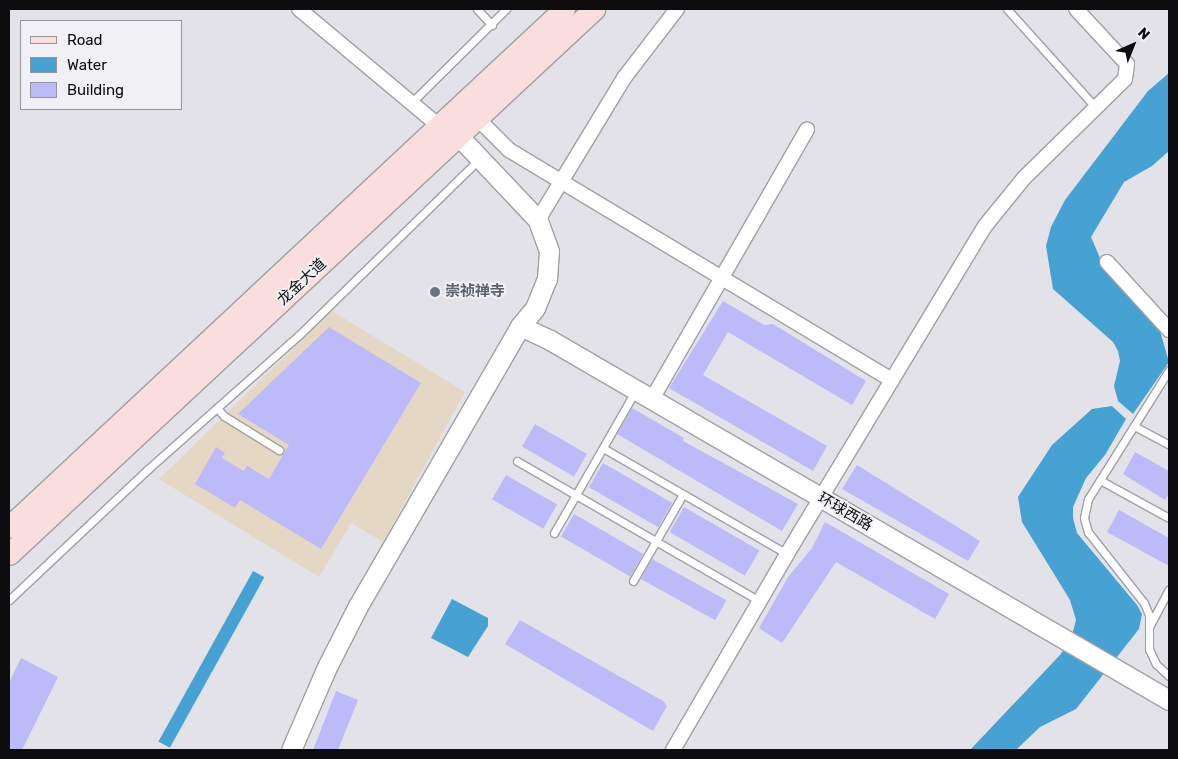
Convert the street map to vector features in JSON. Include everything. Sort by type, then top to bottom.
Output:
[{"type":"main road","name":"龙金大道","points":[[9,554],[446,131],[564,9]]},
{"type":"main road","name":"龙金大道","points":[[9,527],[446,131],[477,118],[594,9]]},
{"type":"street","points":[[291,750],[326,667],[358,606],[520,326],[535,308],[549,270],[548,242],[538,220],[446,131],[299,9]]},
{"type":"street","points":[[538,220],[624,78],[677,9]]},
{"type":"street","points":[[674,750],[787,554],[998,209],[1038,164],[1125,79],[1128,68],[1076,9]]},
{"type":"street","points":[[477,118],[509,150],[892,380]]},
{"type":"street","points":[[644,395],[722,278],[807,129]]},
{"type":"street","points":[[446,131],[472,166],[529,227],[538,245],[538,268],[520,326]]},
{"type":"street","points":[[1108,262],[1169,330]]},
{"type":"street","name":"环球西路","points":[[520,326],[644,395],[1169,700]]},
{"type":"lane","points":[[477,9],[492,25]]},
{"type":"lane","points":[[411,103],[492,25],[506,9]]},
{"type":"lane","points":[[1007,9],[1096,108]]},
{"type":"lane","points":[[9,600],[298,336],[472,166]]},
{"type":"lane","points":[[1169,370],[1085,505],[1085,525],[1144,603],[1149,627],[1148,642],[1152,656],[1169,676]]},
{"type":"lane","points":[[554,533],[603,448],[644,395]]},
{"type":"lane","points":[[217,408],[224,416],[279,450]]},
{"type":"lane","points":[[1134,426],[1169,445]]},
{"type":"lane","points":[[603,448],[787,554]]},
{"type":"lane","points":[[517,461],[759,601]]},
{"type":"lane","points":[[1100,480],[1169,518]]},
{"type":"lane","points":[[633,581],[683,494]]},
{"type":"lane","points":[[1149,627],[1169,590]]},
{"type":"shaded area","points":[[332,311],[465,392],[383,542],[351,523],[319,577],[159,479]]},
{"type":"water","points":[[1169,73],[1169,151],[1152,166],[1124,182],[1091,237],[1103,265],[1157,321],[1169,362],[1133,414],[1118,401],[1114,386],[1120,361],[1118,351],[1113,342],[1053,289],[1046,246],[1051,227],[1065,200],[1148,91]]},
{"type":"water","points":[[1112,406],[1126,419],[1105,455],[1086,478],[1073,507],[1073,518],[1077,533],[1137,605],[1142,614],[1139,629],[1076,709],[1040,727],[1016,750],[970,750],[1060,655],[1071,639],[1076,620],[1070,600],[1022,522],[1018,497],[1052,445],[1092,409]]},
{"type":"water","points":[[253,571],[264,577],[170,748],[158,742]]},
{"type":"water","points":[[452,599],[488,618],[488,626],[468,657],[431,638]]},
{"type":"building","points":[[723,301],[764,325],[773,324],[866,381],[852,405],[728,332],[703,375],[827,446],[813,471],[669,388]]},
{"type":"building","points":[[329,327],[421,383],[321,549],[240,500],[235,508],[195,484],[216,447],[225,453],[222,458],[244,471],[247,466],[269,479],[289,445],[238,414]]},
{"type":"building","points":[[632,408],[684,438],[683,441],[798,504],[782,531],[617,434]]},
{"type":"building","points":[[535,424],[587,454],[574,477],[522,447]]},
{"type":"building","points":[[1135,452],[1169,471],[1169,494],[1165,500],[1123,474]]},
{"type":"building","points":[[603,463],[672,503],[658,527],[589,487]]},
{"type":"building","points":[[857,465],[980,541],[968,561],[842,489]]},
{"type":"building","points":[[506,475],[557,504],[543,529],[492,499]]},
{"type":"building","points":[[684,507],[759,550],[745,576],[670,532]]},
{"type":"building","points":[[1119,510],[1169,538],[1169,566],[1107,532]]},
{"type":"building","points":[[574,514],[643,554],[630,577],[561,537]]},
{"type":"building","points":[[825,522],[949,594],[935,619],[836,562],[782,643],[759,628],[788,577],[812,548]]},
{"type":"building","points":[[652,559],[726,600],[715,620],[641,579]]},
{"type":"building","points":[[520,620],[663,701],[667,706],[653,731],[505,644]]},
{"type":"building","points":[[21,658],[58,677],[22,750],[9,750],[9,683]]},
{"type":"building","points":[[336,691],[358,700],[338,750],[313,750]]},
{"type":"place","name":"崇祯禅寺","points":[[435,292]]}]
